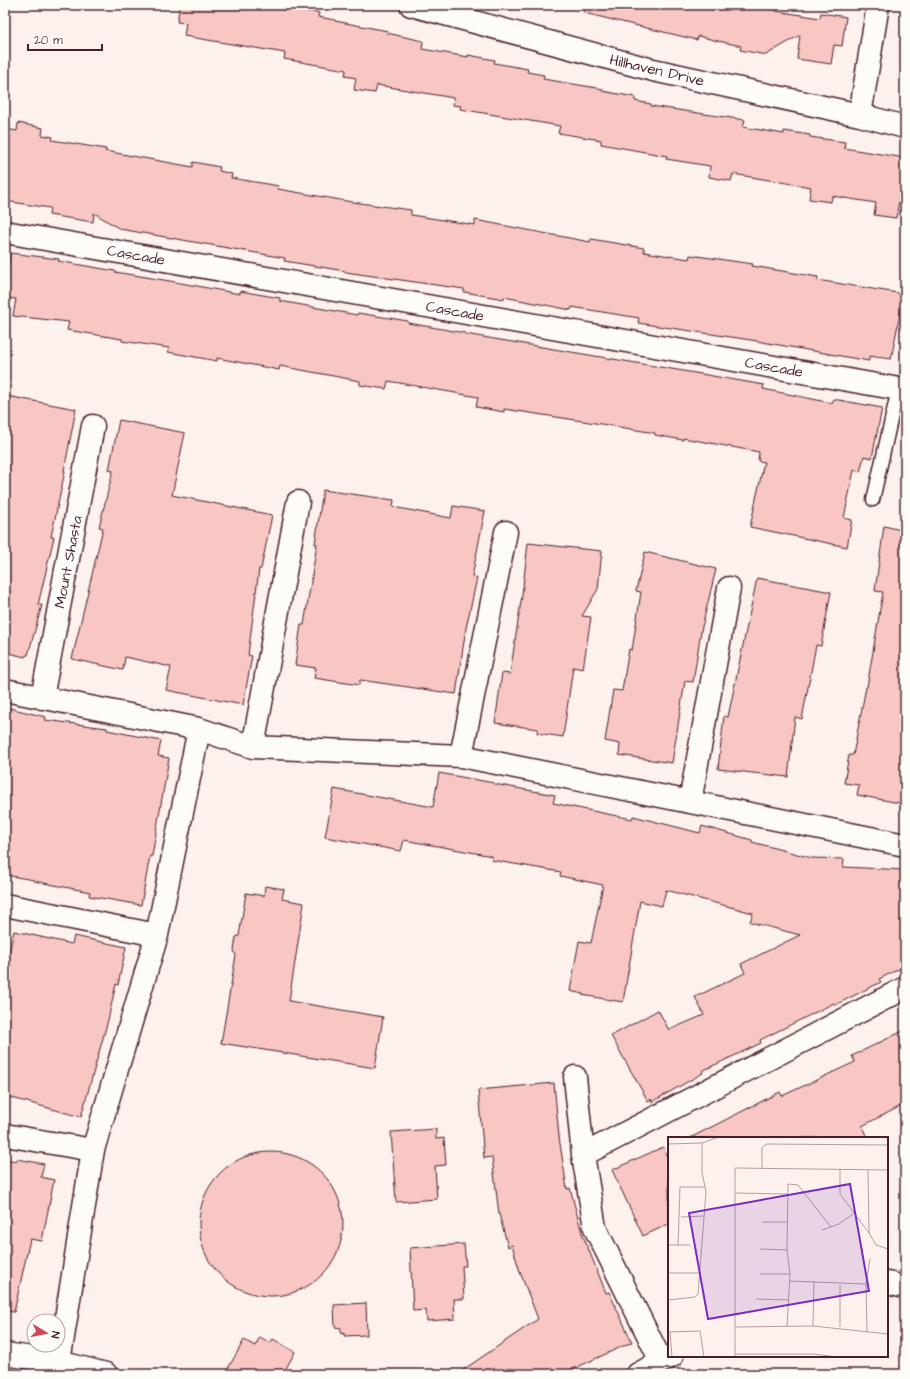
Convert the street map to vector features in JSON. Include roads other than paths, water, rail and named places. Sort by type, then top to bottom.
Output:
[{"type":"street","name":"Hillhaven Drive","points":[[411,5],[653,70],[860,115],[905,127]]},
{"type":"street","points":[[860,115],[878,5]]},
{"type":"street","name":"Cascade","points":[[5,232],[901,390]]},
{"type":"street","name":"Mount Shasta","points":[[42,698],[93,426]]},
{"type":"street","points":[[253,747],[298,502]]},
{"type":"street","points":[[461,756],[506,532]]},
{"type":"street","points":[[690,802],[729,588]]},
{"type":"street","points":[[5,690],[200,729],[253,747],[461,756],[905,845]]},
{"type":"street","points":[[60,1362],[93,1150],[157,935],[200,729]]},
{"type":"street","points":[[5,905],[157,935]]},
{"type":"street","points":[[583,1154],[905,988]]},
{"type":"street","points":[[575,1077],[583,1154],[595,1228],[666,1358],[638,1374]]},
{"type":"street","points":[[5,1135],[93,1150]]},
{"type":"street","points":[[888,1283],[905,1286]]},
{"type":"street","points":[[5,1354],[60,1362],[106,1374]]},
{"type":"lane","points":[[873,500],[901,390]]}]
